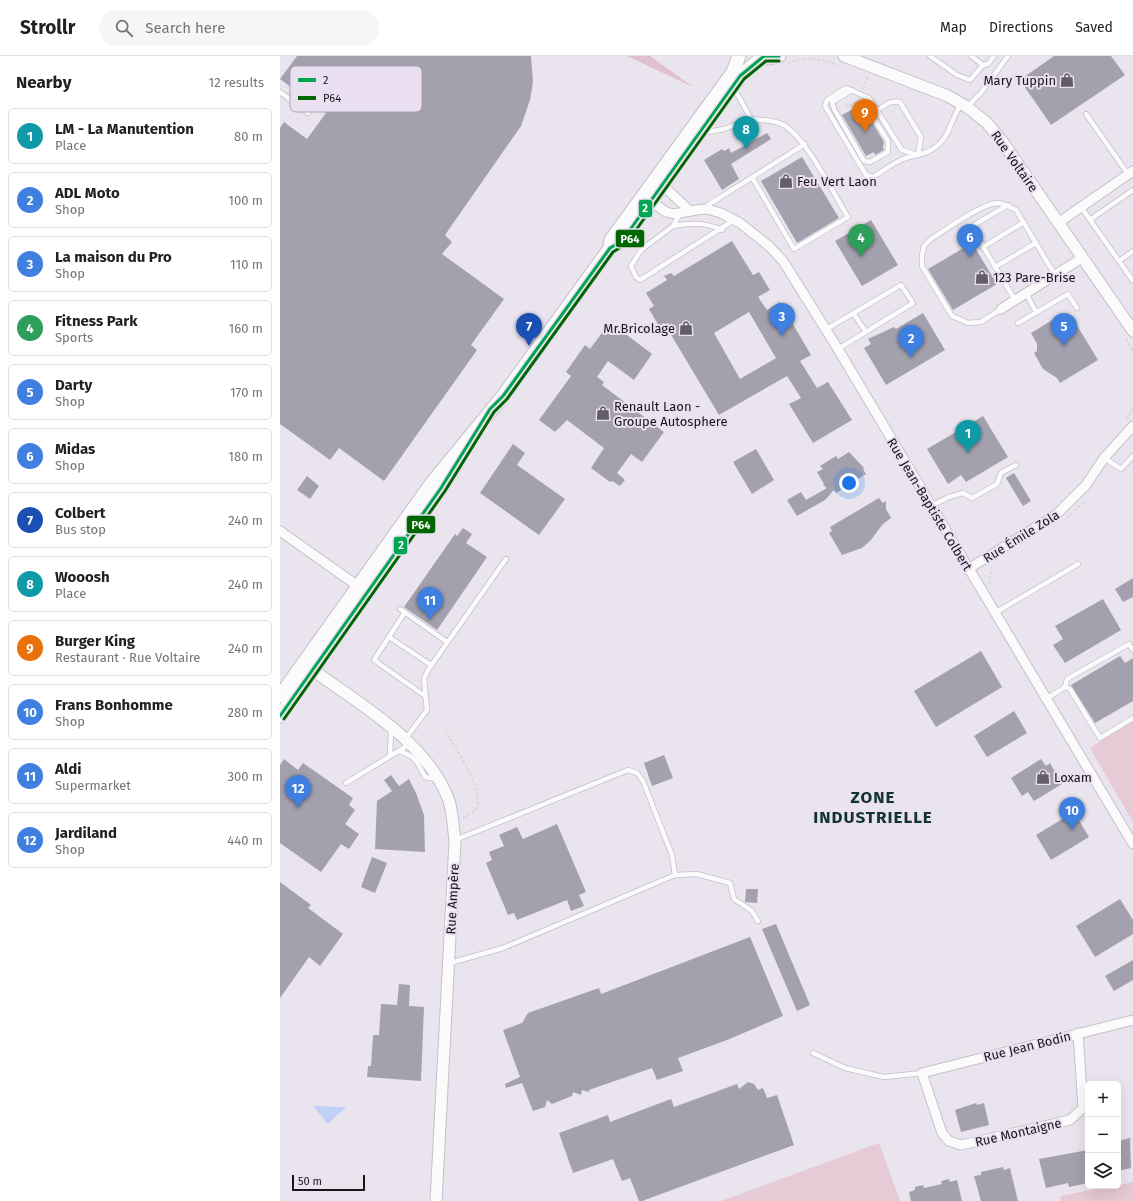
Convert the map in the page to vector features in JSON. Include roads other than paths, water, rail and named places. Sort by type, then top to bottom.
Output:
[{"type":"main road","points":[[280,716],[306,670],[363,590],[441,488],[490,410],[503,396],[610,248],[611,240],[647,199],[659,182],[733,72],[739,56]]},
{"type":"main road","points":[[659,182],[700,133],[740,76],[763,56],[781,61]]},
{"type":"main road","points":[[280,696],[306,670]]},
{"type":"street","name":"Rue Voltaire","points":[[841,61],[948,96],[964,105],[987,123],[1002,141],[1133,331]]},
{"type":"street","points":[[1058,223],[1131,172]]},
{"type":"street","points":[[659,182],[689,210]]},
{"type":"street","points":[[647,199],[666,212],[680,214]]},
{"type":"street","name":"Rue Jean-Baptiste Colbert","points":[[680,214],[689,210],[707,209],[721,213],[735,220],[770,246],[783,260],[838,349],[1133,844]]},
{"type":"street","points":[[1001,309],[1082,258]]},
{"type":"street","name":"Rue Émile Zola","points":[[968,569],[1056,515],[1086,485],[1104,458],[1131,424]]},
{"type":"street","points":[[280,532],[363,590]]},
{"type":"street","name":"Rue Ampère","points":[[306,670],[391,726],[430,765],[448,799],[455,840],[436,1201]]},
{"type":"street","name":"Rue Jean Bodin","points":[[922,1073],[1133,1020]]},
{"type":"street","name":"Rue Montaigne","points":[[922,1073],[942,1133],[949,1141],[961,1145],[1070,1120],[1083,1108],[1078,1033]]},
{"type":"lane","points":[[930,56],[957,74],[970,80],[983,65],[988,64],[994,56]]},
{"type":"lane","points":[[971,56],[983,65]]},
{"type":"lane","points":[[918,155],[902,150],[869,98],[846,88],[827,100],[825,106],[866,175],[873,177],[903,159],[918,155],[938,145],[947,134],[955,112],[980,94],[1008,56]]},
{"type":"lane","points":[[733,85],[751,119]]},
{"type":"lane","points":[[852,90],[832,102],[834,109],[864,161],[870,162],[888,152],[888,141],[871,114],[891,102],[900,102],[921,137],[918,155]]},
{"type":"lane","points":[[280,92],[290,100]]},
{"type":"lane","points":[[1086,114],[1131,172]]},
{"type":"lane","points":[[700,133],[724,130],[751,119],[780,123],[805,144],[848,217],[794,249],[752,177]]},
{"type":"lane","points":[[707,209],[708,205],[805,144]]},
{"type":"lane","points":[[1091,219],[1133,190]]},
{"type":"lane","points":[[1001,309],[981,322],[968,323],[952,316],[922,266],[924,246],[931,239],[987,205],[998,203],[1008,205],[1016,210],[1055,275]]},
{"type":"lane","points":[[1008,205],[974,225],[975,233],[1015,300]]},
{"type":"lane","points":[[1081,207],[1091,219],[1133,281]]},
{"type":"lane","points":[[680,214],[673,226],[641,250],[631,266],[636,277],[640,280],[722,230],[735,220]]},
{"type":"lane","points":[[983,247],[1024,222]]},
{"type":"lane","points":[[673,226],[692,223],[712,225],[722,230]]},
{"type":"lane","points":[[995,267],[1036,243]]},
{"type":"lane","points":[[1119,261],[1133,251]]},
{"type":"lane","points":[[825,330],[901,284],[913,302],[838,349]]},
{"type":"lane","points":[[1026,293],[1036,312]]},
{"type":"lane","points":[[1018,323],[1068,294],[1077,308]]},
{"type":"lane","points":[[853,313],[866,332]]},
{"type":"lane","points":[[1104,458],[1121,469],[1133,456]]},
{"type":"lane","points":[[931,506],[949,497],[963,493],[972,498],[997,484],[1001,473],[1016,465]]},
{"type":"lane","points":[[346,783],[398,751],[407,742],[427,710],[424,679],[431,665],[506,559]]},
{"type":"lane","points":[[995,613],[1078,564]]},
{"type":"lane","points":[[425,696],[374,660],[403,611],[447,642]]},
{"type":"lane","points":[[389,637],[431,665]]},
{"type":"lane","points":[[1046,699],[1065,687],[1067,679],[1130,644],[1133,650]]},
{"type":"lane","points":[[1065,687],[1070,688],[1100,738],[1133,718]]},
{"type":"lane","points":[[390,756],[392,737],[391,726]]},
{"type":"lane","points":[[398,751],[409,753],[417,762],[425,778],[437,779]]},
{"type":"lane","points":[[455,840],[628,770],[637,773],[643,781],[672,855],[675,875]]},
{"type":"lane","points":[[448,964],[503,948],[675,875],[696,874],[730,883],[734,899],[752,911],[758,921]]},
{"type":"lane","points":[[813,1053],[845,1068],[884,1077],[922,1073]]},
{"type":"water","points":[[313,1106],[346,1107],[328,1124]]},
{"type":"place","name":"Mary Tuppin","points":[[1067,80]]},
{"type":"place","name":"Burger King","points":[[865,132]]},
{"type":"place","name":"Wooosh","points":[[746,149]]},
{"type":"place","name":"Feu Vert Laon","points":[[786,181]]},
{"type":"place","name":"Fitness Park","points":[[861,257]]},
{"type":"place","name":"Midas","points":[[970,257]]},
{"type":"place","name":"123 Pare-Brise","points":[[982,277]]},
{"type":"place","name":"Mr.Bricolage","points":[[686,328]]},
{"type":"place","name":"La maison du Pro","points":[[782,336]]},
{"type":"place","name":"Colbert","points":[[529,346]]},
{"type":"place","name":"Darty","points":[[1064,346]]},
{"type":"place","name":"ADL Moto","points":[[911,358]]},
{"type":"place","name":"Renault Laon - Groupe Autosphere","points":[[603,413]]},
{"type":"place","name":"LM - La Manutention","points":[[968,453]]},
{"type":"place","name":"Aldi","points":[[430,620]]},
{"type":"place","name":"Loxam","points":[[1043,777]]},
{"type":"place","name":"Jardiland","points":[[298,808]]},
{"type":"place","name":"Frans Bonhomme","points":[[1072,830]]},
{"type":"district","name":"ZONE INDUSTRIELLE","points":[[873,807]]}]
